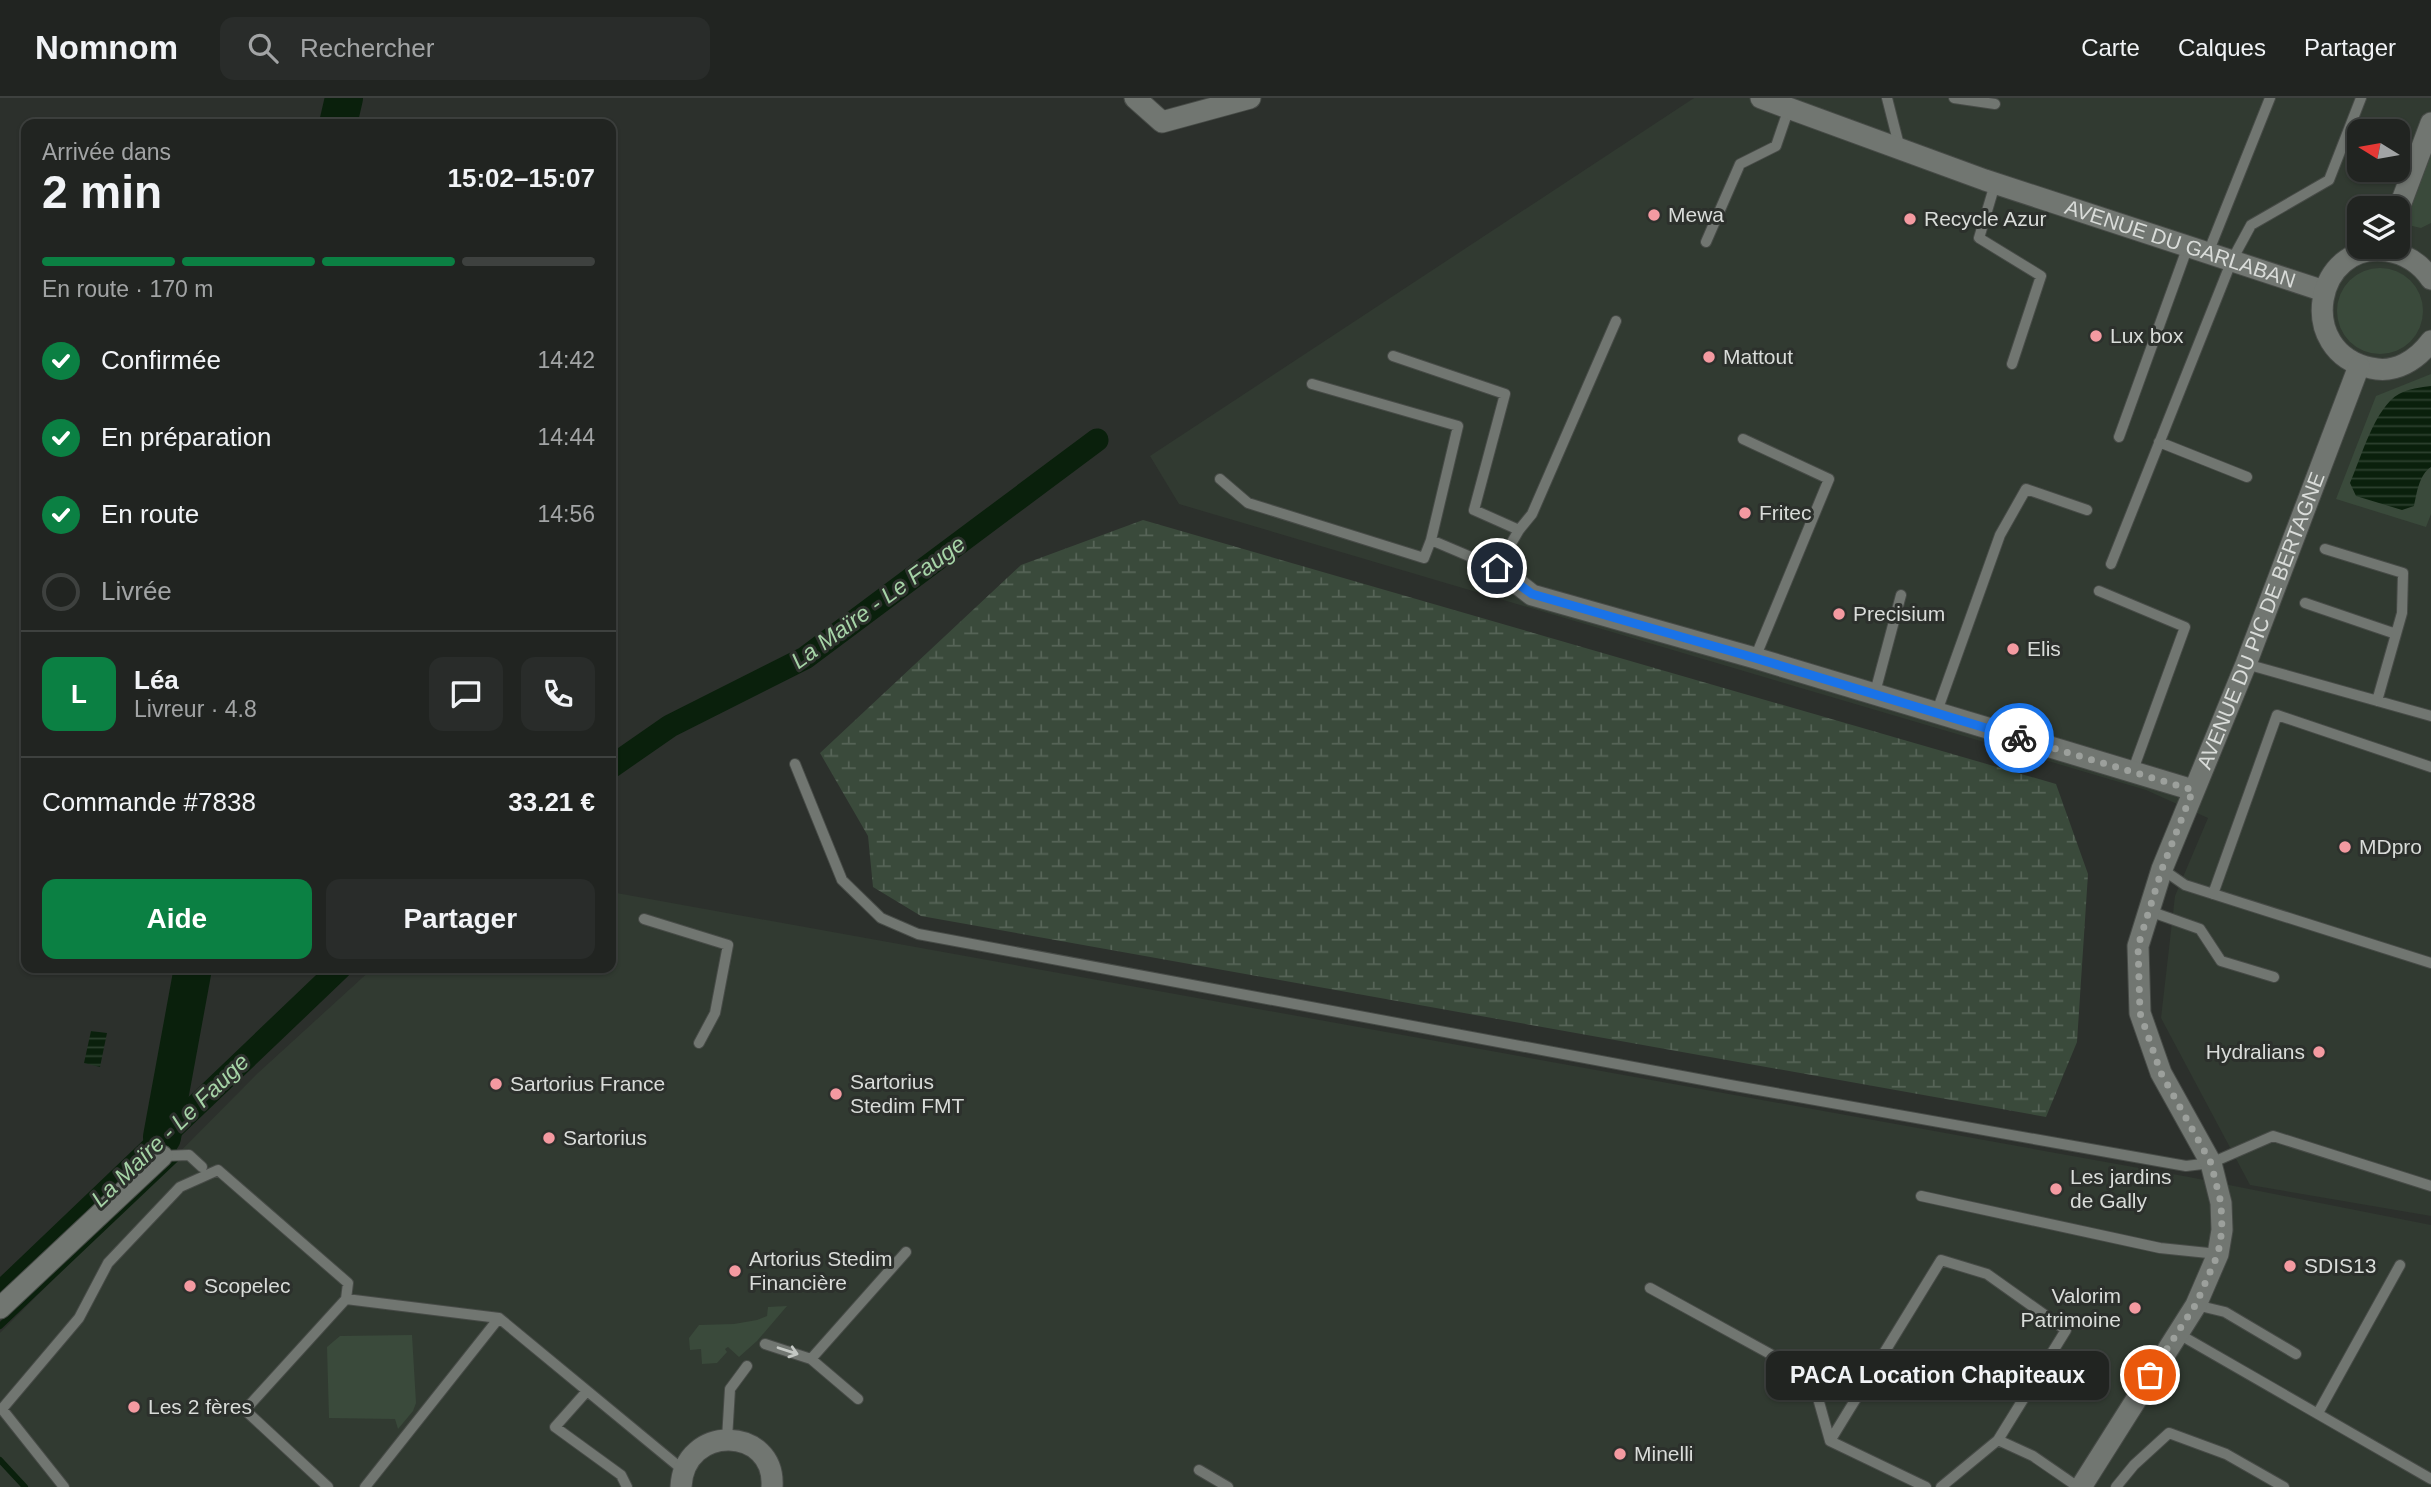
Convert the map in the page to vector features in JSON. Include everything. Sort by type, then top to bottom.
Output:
[{"type":"street","points":[[1135,98],[1162,122],[1250,98]]},
{"type":"street","name":"AVENUE DU GARLABAN","points":[[1761,98],[1995,184],[2324,291]]},
{"type":"street","points":[[2404,196],[2431,122]]},
{"type":"street","points":[[2350,259],[2340,266],[2324,291],[2321,314],[2327,335],[2340,354],[2359,366],[2376,370],[2409,362],[2428,349]]},
{"type":"street","points":[[2410,259],[2429,269]]},
{"type":"street","name":"AVENUE DU PIC DE BERTAGNE","points":[[2080,1487],[2196,1304],[2218,1254],[2222,1230],[2221,1203],[2211,1163],[2161,1073],[2140,1013],[2138,946],[2162,869],[2246,664],[2359,366]]},
{"type":"street","points":[[1497,568],[1532,594],[2193,790]]},
{"type":"street","points":[[0,1308],[162,1156]]},
{"type":"street","points":[[682,1479],[687,1461],[698,1449],[711,1442],[727,1439],[747,1443],[760,1452],[773,1476],[772,1487]]},
{"type":"lane","points":[[1887,98],[1900,149]]},
{"type":"lane","points":[[1954,98],[1995,104]]},
{"type":"lane","points":[[2119,437],[2198,249],[2270,98]]},
{"type":"lane","points":[[2111,564],[2232,260],[2252,225],[2329,180],[2361,98]]},
{"type":"lane","points":[[1706,242],[1740,164],[1776,146],[1789,108]]},
{"type":"lane","points":[[1995,184],[1979,238],[2042,276],[2012,364]]},
{"type":"lane","points":[[1432,540],[1497,568],[1519,530],[1532,514],[1616,321]]},
{"type":"lane","points":[[1393,356],[1504,394],[1474,510],[1519,530]]},
{"type":"lane","points":[[1220,479],[1248,503],[1424,558],[1432,540],[1458,426],[1312,384]]},
{"type":"lane","points":[[1743,439],[1829,479],[1755,658]]},
{"type":"lane","points":[[2159,442],[2247,477]]},
{"type":"lane","points":[[1936,714],[2000,535],[2026,489],[2087,510]]},
{"type":"lane","points":[[2325,549],[2403,573],[2402,612],[2377,701]]},
{"type":"lane","points":[[2099,590],[2185,626],[2133,771]]},
{"type":"lane","points":[[1874,695],[1902,595]]},
{"type":"lane","points":[[2305,603],[2396,634]]},
{"type":"lane","points":[[2246,664],[2431,716]]},
{"type":"lane","points":[[2213,894],[2277,715],[2431,767]]},
{"type":"lane","points":[[795,764],[842,880],[881,918],[918,934],[1730,1085],[2186,1166],[2211,1163],[2273,1136],[2431,1186]]},
{"type":"lane","points":[[2162,869],[2185,885],[2431,963]]},
{"type":"lane","points":[[2149,911],[2200,929],[2221,961],[2274,977]]},
{"type":"lane","points":[[644,919],[728,945],[715,1013],[699,1043]]},
{"type":"lane","points":[[162,1156],[189,1155],[202,1167]]},
{"type":"lane","points":[[64,1487],[2,1409],[79,1318],[108,1263],[180,1187],[218,1170],[348,1283],[346,1299],[245,1410],[328,1487]]},
{"type":"lane","points":[[1921,1196],[2160,1248],[2218,1254]]},
{"type":"lane","points":[[811,1359],[906,1252]]},
{"type":"lane","points":[[1830,1441],[1941,1260],[1986,1274],[2066,1330],[1998,1440],[1941,1487]]},
{"type":"lane","points":[[2318,1413],[2400,1265]]},
{"type":"lane","points":[[1650,1287],[1812,1377],[1830,1441],[1926,1487]]},
{"type":"lane","points":[[346,1299],[499,1318],[587,1391],[682,1479]]},
{"type":"lane","points":[[2196,1304],[2225,1312],[2296,1354]]},
{"type":"lane","points":[[365,1487],[499,1318]]},
{"type":"lane","points":[[2177,1333],[2431,1479]]},
{"type":"lane","points":[[765,1344],[811,1359],[858,1399]]},
{"type":"lane","points":[[727,1439],[730,1389],[747,1366]]},
{"type":"lane","points":[[587,1391],[555,1427],[621,1475],[627,1487]]},
{"type":"lane","points":[[2116,1487],[2134,1465],[2169,1433],[2226,1454],[2284,1487]]},
{"type":"lane","points":[[1998,1440],[2033,1456],[2080,1487]]},
{"type":"lane","points":[[1199,1469],[1228,1487]]},
{"type":"shaded area","points":[[1694,98],[2431,98],[2431,1216],[2250,1185],[2161,1018],[2175,896],[2208,818],[2146,790],[1179,504],[1150,456]]},
{"type":"shaded area","points":[[2431,386],[2431,467],[2421,479],[2414,506],[2402,510],[2356,496],[2350,483],[2383,410],[2399,394]]},
{"type":"shaded area","points":[[616,893],[2189,1177],[2431,1225],[2431,1487],[0,1487],[0,1333],[258,1073],[368,973],[616,973]]},
{"type":"shaded area","points":[[91,1031],[107,1033],[100,1067],[84,1063]]},
{"type":"green space","points":[[2431,149],[2431,223],[2421,228],[2410,225],[2410,202]]},
{"type":"green space","points":[[2380,268],[2396,272],[2410,281],[2419,295],[2423,311],[2419,327],[2410,341],[2396,350],[2380,354],[2364,350],[2350,341],[2341,327],[2337,311],[2341,295],[2350,281],[2364,272]]},
{"type":"green space","points":[[2431,374],[2431,514],[2426,527],[2336,499],[2376,396]]},
{"type":"green space","points":[[1143,520],[2056,784],[2088,874],[2077,1042],[2046,1117],[921,916],[873,887],[868,836],[820,753],[1021,565]]},
{"type":"green space","points":[[787,1306],[757,1341],[739,1357],[728,1347],[717,1363],[702,1364],[701,1349],[690,1350],[689,1338],[699,1325],[757,1320],[767,1316],[768,1307]]},
{"type":"green space","points":[[412,1335],[416,1403],[398,1429],[395,1419],[329,1418],[327,1347],[340,1336]]},
{"type":"waterway","points":[[339,119],[344,98]]},
{"type":"waterway","name":"La Maïre - Le Fauge","points":[[616,764],[670,726],[805,658],[1097,440]]},
{"type":"waterway","points":[[162,1137],[192,973]]},
{"type":"waterway","name":"La Maïre - Le Fauge","points":[[0,1293],[335,973]]},
{"type":"waterway","points":[[0,1326],[179,1156],[162,1137]]},
{"type":"waterway","points":[[0,1460],[25,1487]]},
{"type":"way so far","points":[[2019,738],[2193,790],[2162,869],[2138,946],[2140,1013],[2161,1073],[2211,1163],[2221,1203],[2222,1230],[2218,1254],[2196,1304],[2150,1375]]},
{"type":"place","name":"Mewa","points":[[1654,215]]},
{"type":"place","name":"Recycle Azur","points":[[1910,219]]},
{"type":"place","name":"Lux box","points":[[2096,336]]},
{"type":"place","name":"Mattout","points":[[1709,357]]},
{"type":"place","name":"Fritec","points":[[1745,513]]},
{"type":"place","name":"Precisium","points":[[1839,614]]},
{"type":"place","name":"Elis","points":[[2013,649]]},
{"type":"place","name":"MDpro","points":[[2345,847]]},
{"type":"place","name":"Hydralians","points":[[2319,1052]]},
{"type":"place","name":"Sartorius France","points":[[496,1084]]},
{"type":"place","name":"Sartorius Stedim FMT","points":[[836,1094]]},
{"type":"place","name":"Sartorius","points":[[549,1138]]},
{"type":"place","name":"Les jardins de Gally","points":[[2056,1189]]},
{"type":"place","name":"SDIS13","points":[[2290,1266]]},
{"type":"place","name":"Artorius Stedim Financière","points":[[735,1271]]},
{"type":"place","name":"Scopelec","points":[[190,1286]]},
{"type":"place","name":"Valorim Patrimoine","points":[[2135,1308]]},
{"type":"place","name":"PACA Location Chapiteaux","points":[[2150,1375]]},
{"type":"place","name":"Les 2 fères","points":[[134,1407]]},
{"type":"place","name":"Minelli","points":[[1620,1454]]},
{"type":"route","points":[[1497,568],[1532,594],[2019,738]]}]
